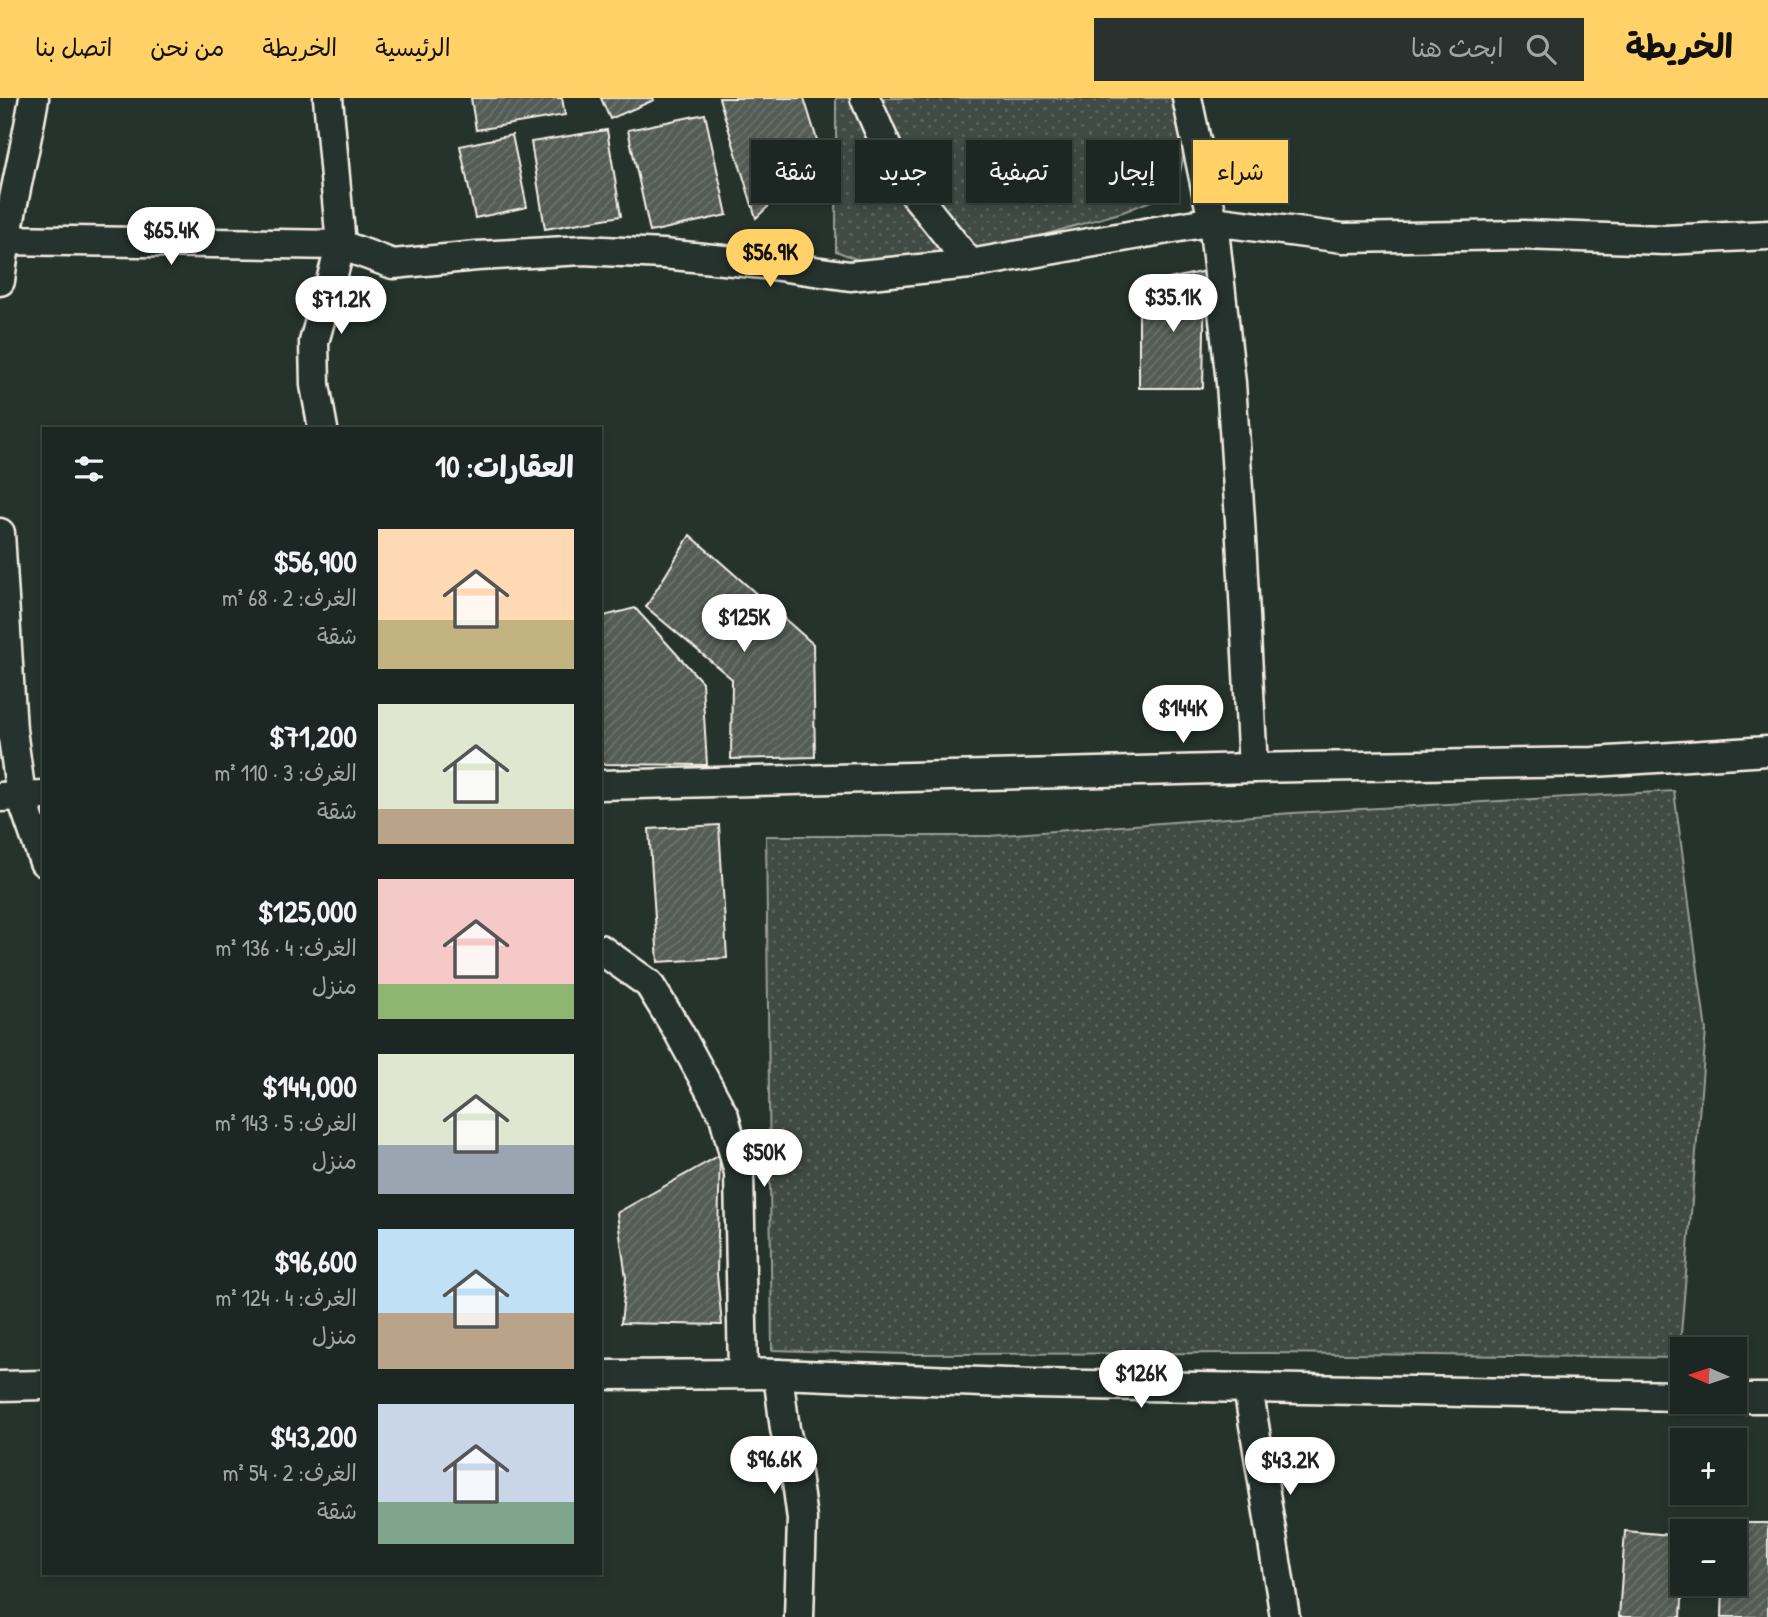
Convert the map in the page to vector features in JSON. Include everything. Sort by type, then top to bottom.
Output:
[{"type":"street","points":[[0,281],[2,240],[27,138],[33,98]]},
{"type":"street","points":[[323,427],[315,384],[314,342],[341,245],[328,98]]},
{"type":"street","points":[[865,98],[898,173],[970,264]]},
{"type":"street","points":[[1187,98],[1213,221],[1232,397],[1253,768]]},
{"type":"street","points":[[2,240],[341,245],[393,264],[583,250],[764,264],[850,276],[970,264],[1213,221],[1343,238],[1523,235],[1664,240],[1768,235]]},
{"type":"street","points":[[0,533],[12,730],[22,796],[42,856]]},
{"type":"street","points":[[602,785],[1593,762],[1768,751]]},
{"type":"street","points":[[602,951],[649,984],[724,1116],[740,1173],[743,1373],[1034,1384],[1670,1396]]},
{"type":"street","points":[[602,1375],[778,1374]]},
{"type":"street","points":[[778,1374],[802,1519],[799,1617]]},
{"type":"street","points":[[0,1386],[42,1385]]},
{"type":"street","points":[[1248,1388],[1285,1617]]},
{"type":"street","points":[[1747,1398],[1768,1398]]},
{"type":"shaded area","points":[[836,98],[1173,98],[1185,149],[1179,177],[1179,140],[1086,140],[1086,203],[1146,203],[984,252],[866,263],[836,251],[836,203],[841,203],[841,140],[836,140]]},
{"type":"shaded area","points":[[1674,791],[1706,1031],[1681,1337],[1670,1337],[1670,1358],[1268,1353],[907,1354],[772,1350],[766,836],[989,836],[1293,813]]},
{"type":"building","points":[[471,98],[562,98],[565,115],[476,130]]},
{"type":"building","points":[[601,98],[653,98],[654,100],[610,119]]},
{"type":"building","points":[[719,98],[804,98],[817,140],[751,140],[751,202]]},
{"type":"building","points":[[705,114],[727,215],[650,232],[628,130]]},
{"type":"building","points":[[607,130],[621,216],[545,229],[531,142]]},
{"type":"building","points":[[512,135],[527,207],[475,218],[460,146]]},
{"type":"building","points":[[751,203],[772,203],[756,218]]},
{"type":"building","points":[[1205,271],[1203,388],[1139,388],[1139,303],[1165,280]]},
{"type":"building","points":[[690,535],[813,644],[815,757],[731,759],[732,679],[646,607]]},
{"type":"building","points":[[635,608],[702,682],[707,765],[602,764],[602,616]]},
{"type":"building","points":[[719,825],[727,958],[658,962],[649,829]]},
{"type":"building","points":[[720,1155],[717,1274],[722,1325],[621,1323],[626,1278],[617,1213]]},
{"type":"building","points":[[1747,1523],[1768,1523],[1768,1617],[1722,1617],[1723,1596],[1747,1596]]},
{"type":"building","points":[[1625,1531],[1670,1535],[1670,1596],[1682,1596],[1681,1617],[1619,1617]]}]
